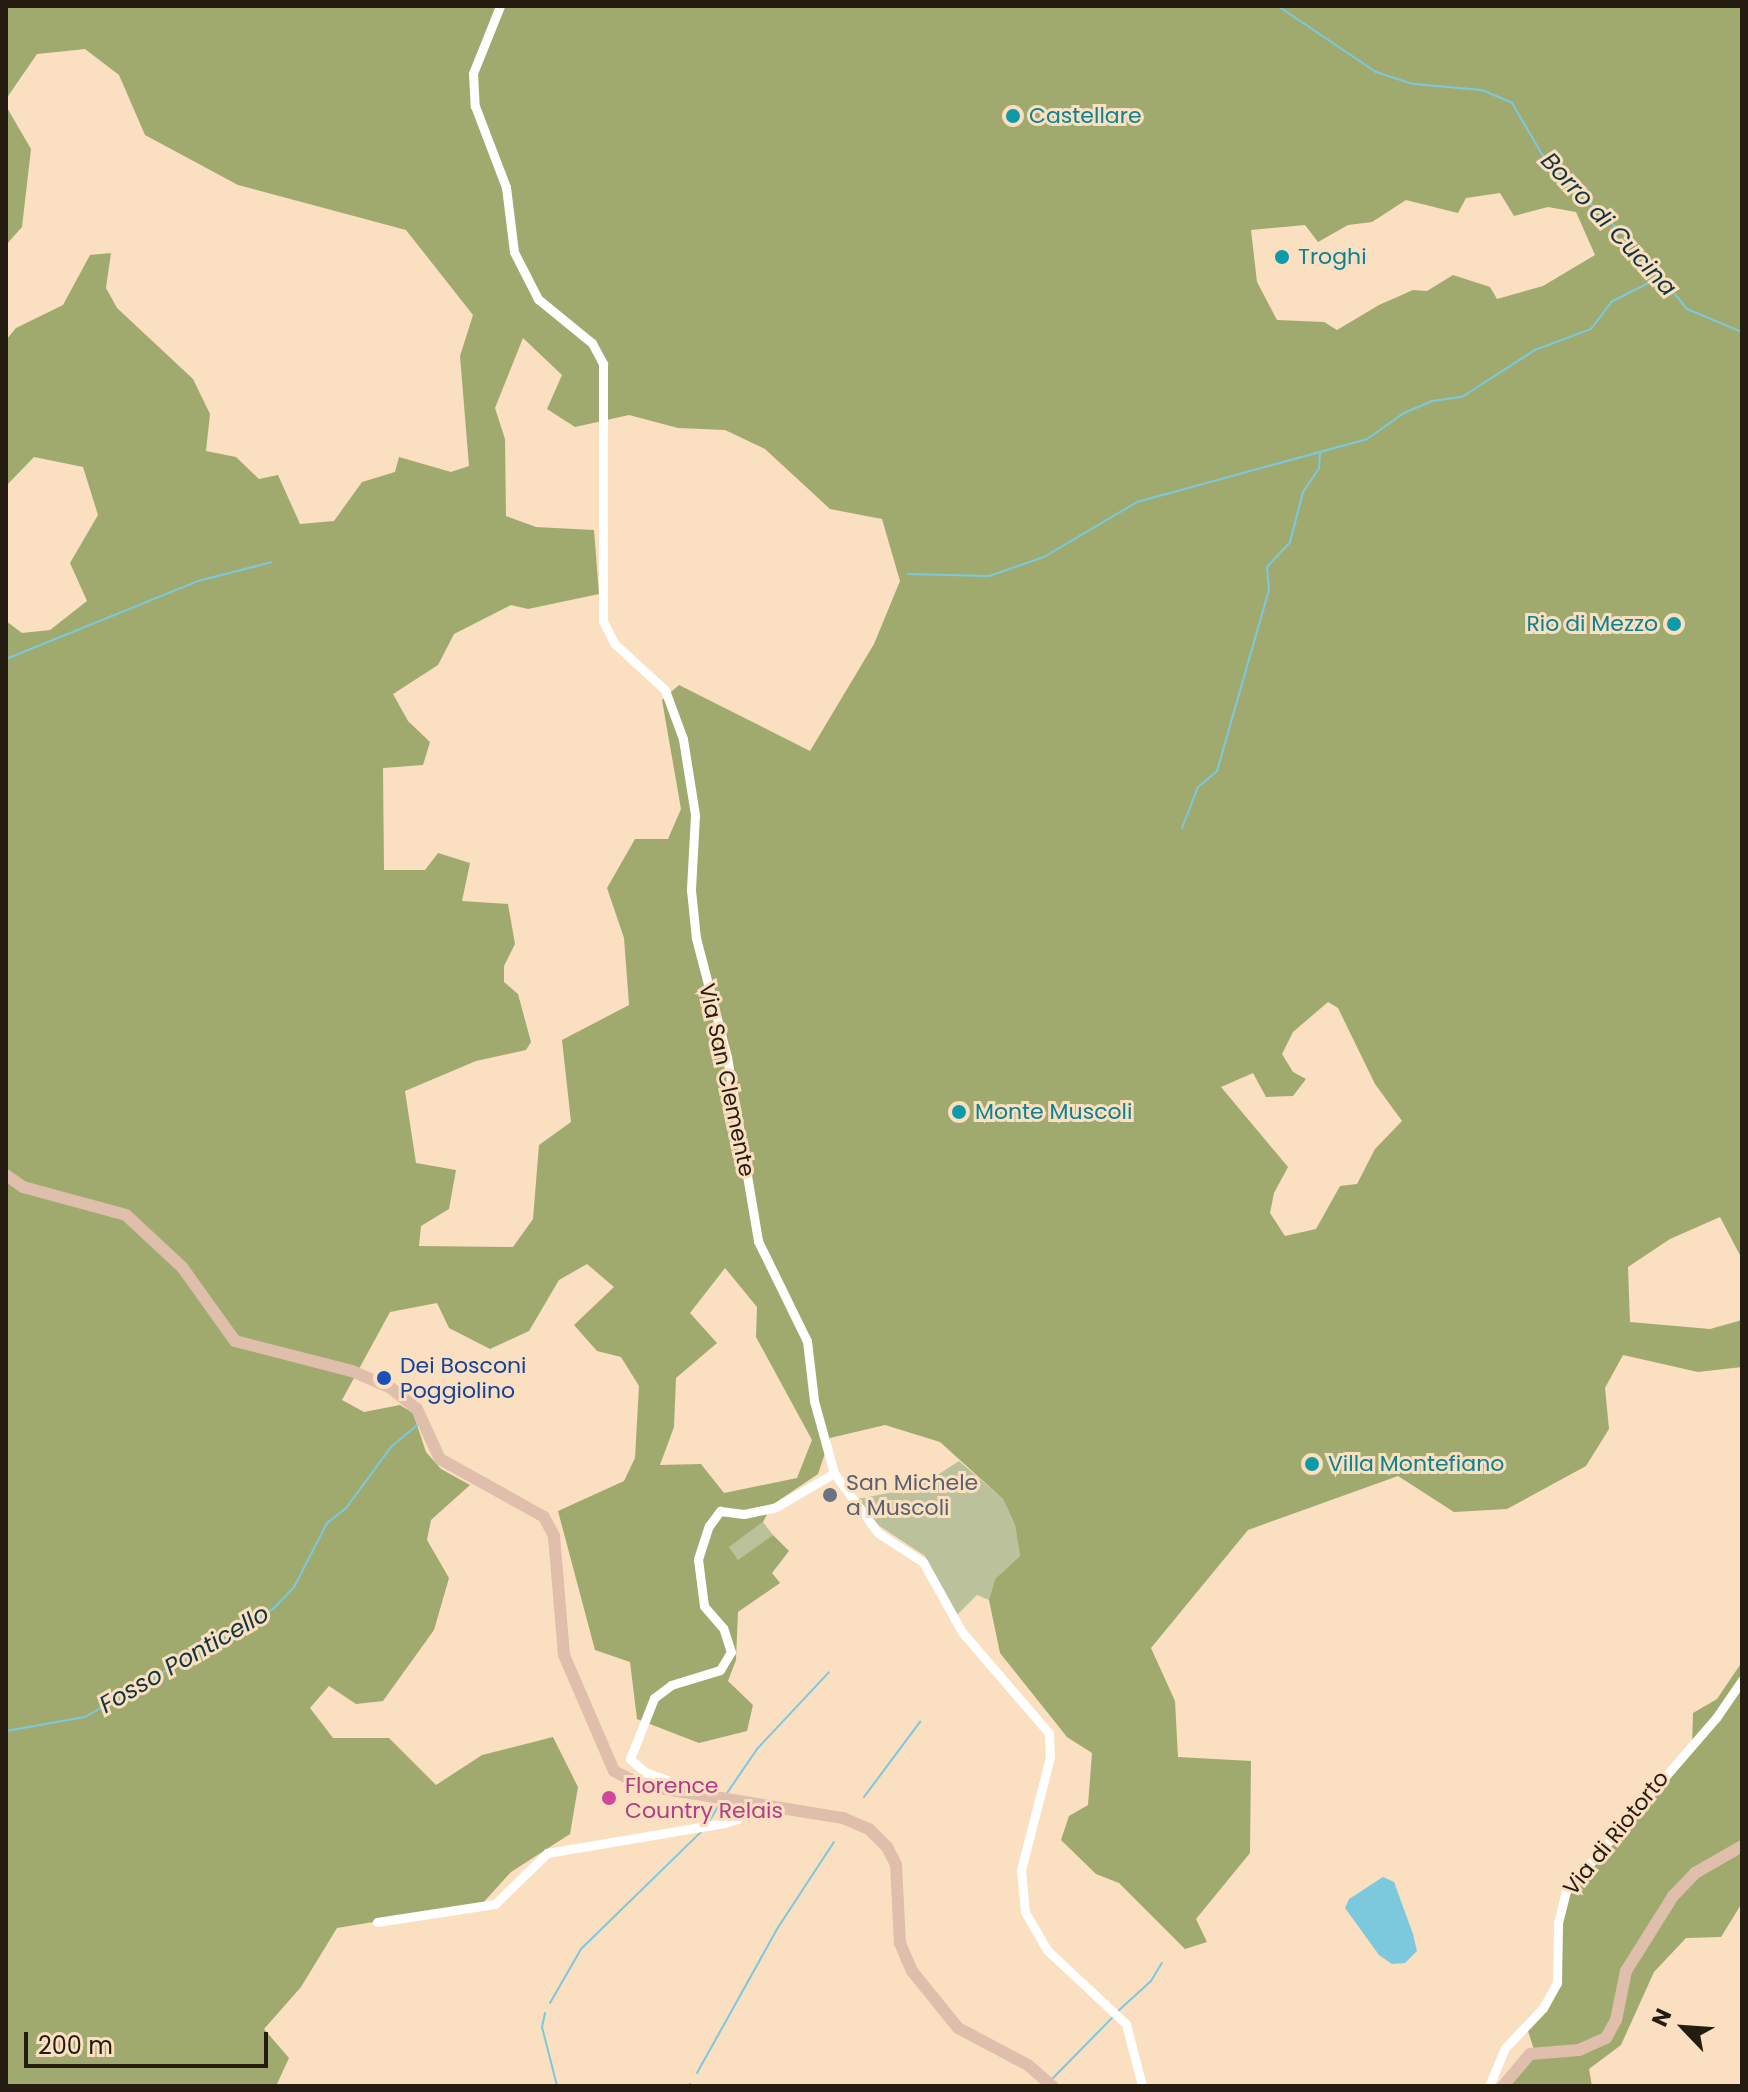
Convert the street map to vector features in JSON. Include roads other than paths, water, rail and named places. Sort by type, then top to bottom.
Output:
[{"type":"main road","points":[[6,1175],[23,1187],[126,1215],[182,1267],[228,1336],[254,1350],[352,1371],[391,1388],[417,1409],[440,1459],[544,1517],[554,1536],[564,1655],[609,1765],[635,1783],[854,1821],[881,1839],[896,1865],[900,1943],[912,1971],[958,2028],[1050,2083]]},
{"type":"main road","points":[[1503,2086],[1530,2054],[1579,2050],[1606,2038],[1616,2020],[1626,1971],[1673,1896],[1695,1873],[1742,1846]]},
{"type":"street","name":"Via San Clemente","points":[[500,6],[473,73],[475,106],[506,187],[514,252],[538,299],[592,343],[603,364],[603,621],[614,643],[665,690],[679,723],[695,815],[691,881],[696,938],[727,1057],[758,1241],[807,1341],[814,1401],[834,1473],[878,1533],[923,1562],[962,1632],[1043,1721],[1051,1744],[1021,1870],[1025,1912],[1047,1950],[1117,2013],[1133,2038],[1142,2086]]},
{"type":"street","points":[[718,1798],[645,1772],[630,1759],[654,1698],[728,1662],[731,1643],[704,1606],[702,1543],[720,1511],[744,1514],[776,1507],[834,1473]]},
{"type":"street","name":"Via di Riotorto","points":[[1489,2086],[1505,2048],[1543,2008],[1557,1983],[1559,1911],[1571,1881],[1716,1718],[1742,1680]]},
{"type":"street","points":[[377,1922],[500,1902],[530,1865],[562,1847],[705,1827],[737,1819],[749,1803]]},
{"type":"water","points":[[1383,1877],[1394,1882],[1413,1934],[1417,1951],[1405,1963],[1392,1964],[1379,1955],[1345,1908],[1349,1899]]},
{"type":"waterway","name":"Borro di Cucina","points":[[1278,6],[1376,72],[1414,84],[1482,90],[1512,103],[1547,163],[1637,247],[1687,309],[1742,332]]},
{"type":"waterway","points":[[908,574],[989,576],[1044,557],[1137,502],[1367,439],[1404,413],[1432,401],[1462,397],[1535,350],[1591,329],[1611,302],[1662,276]]},
{"type":"waterway","points":[[1182,828],[1198,787],[1217,771],[1269,590],[1267,567],[1290,542],[1303,492],[1319,468],[1320,454]]},
{"type":"waterway","points":[[6,659],[198,581],[272,562]]},
{"type":"waterway","name":"Fosso Ponticello","points":[[6,1731],[85,1717],[273,1609],[294,1587],[327,1523],[346,1508],[391,1447],[417,1425]]},
{"type":"waterway","points":[[727,1793],[757,1749],[829,1672]]},
{"type":"waterway","points":[[864,1797],[920,1722]]},
{"type":"waterway","points":[[710,1820],[721,1802]]},
{"type":"waterway","points":[[550,2003],[581,1949],[704,1829]]},
{"type":"waterway","points":[[697,2073],[777,1929],[834,1842]]},
{"type":"waterway","points":[[1117,2012],[1151,1981],[1162,1963]]},
{"type":"waterway","points":[[545,2013],[542,2027],[557,2086]]},
{"type":"waterway","points":[[1053,2078],[1113,2017]]},
{"type":"place","name":"Castellare","points":[[1013,116]]},
{"type":"place","name":"Troghi","points":[[1282,257]]},
{"type":"place","name":"Rio di Mezzo","points":[[1674,624]]},
{"type":"place","name":"Monte Muscoli","points":[[959,1112]]},
{"type":"place","name":"Dei Bosconi Poggiolino","points":[[384,1378]]},
{"type":"place","name":"Villa Montefiano","points":[[1312,1464]]},
{"type":"place","name":"San Michele a Muscoli","points":[[830,1495]]},
{"type":"place","name":"Florence Country Relais","points":[[609,1798]]}]
